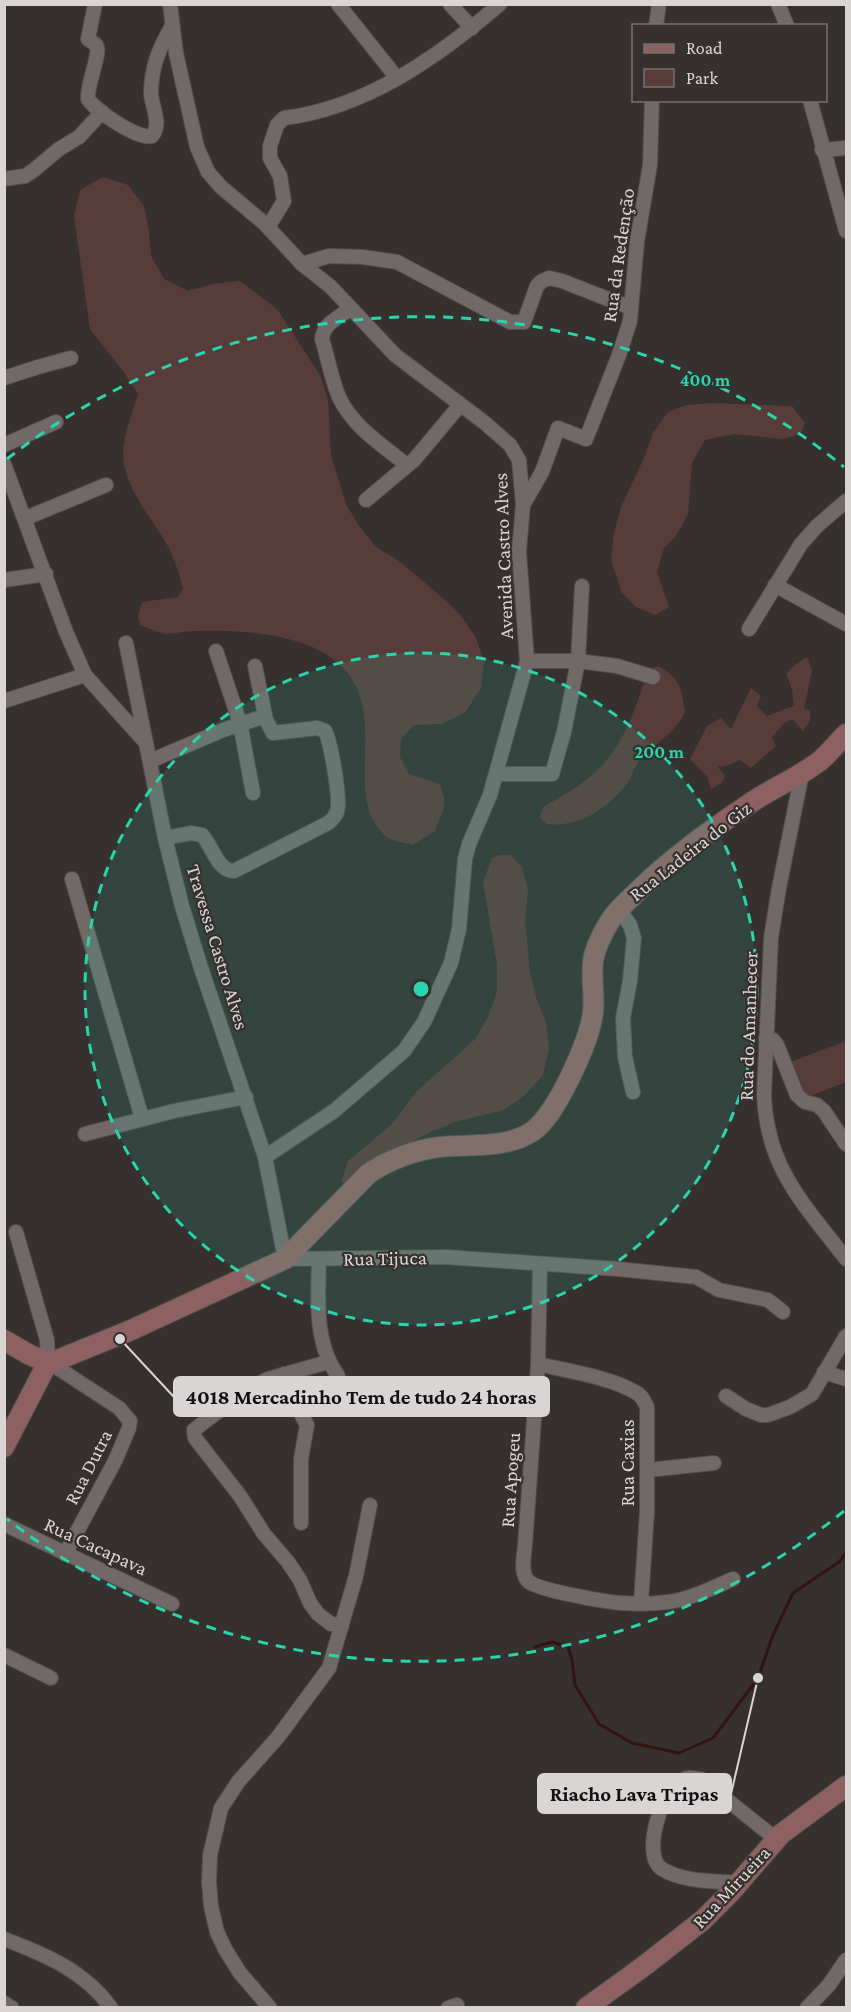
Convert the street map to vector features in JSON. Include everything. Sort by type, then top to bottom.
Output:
[{"type":"street","points":[[95,4],[88,39],[96,45],[98,51],[87,94],[91,103],[102,112],[144,137],[155,133],[157,127],[151,95],[153,66],[159,49],[172,26]]},
{"type":"street","name":"Avenida Castro Alves","points":[[170,4],[178,63],[201,159],[208,172],[221,187],[268,227],[302,264],[331,287],[395,355],[510,445],[519,460],[523,505],[519,551],[527,661],[490,795],[467,851],[459,929],[451,963],[424,1022],[404,1051],[334,1111],[265,1157]]},
{"type":"street","points":[[338,4],[397,78]]},
{"type":"street","points":[[450,4],[472,28]]},
{"type":"street","points":[[268,227],[284,201],[280,176],[270,158],[270,146],[279,121],[284,118],[324,111],[397,78],[424,63],[500,4]]},
{"type":"street","points":[[656,24],[659,4]]},
{"type":"street","points":[[778,4],[786,24]]},
{"type":"street","name":"Rua da Redenção","points":[[523,505],[542,472],[558,428],[586,439],[630,321],[637,242],[650,165],[652,102]]},
{"type":"street","points":[[810,102],[846,231]]},
{"type":"street","points":[[4,179],[25,176],[59,149],[79,137],[102,112]]},
{"type":"street","points":[[822,150],[846,148]]},
{"type":"street","points":[[302,264],[329,256],[363,257],[397,262],[510,322],[524,322],[537,286],[542,280],[549,279],[562,281],[631,308]]},
{"type":"street","points":[[350,309],[332,321],[323,333],[322,339],[339,397],[345,408],[361,426],[407,465]]},
{"type":"street","points":[[4,378],[71,358]]},
{"type":"street","points":[[366,501],[407,465],[460,405]]},
{"type":"street","points":[[4,445],[56,422]]},
{"type":"street","points":[[4,464],[26,518],[66,632],[85,675],[147,744]]},
{"type":"street","points":[[26,518],[106,485]]},
{"type":"street","points":[[749,628],[801,544],[817,526],[846,501]]},
{"type":"street","points":[[4,580],[46,574]]},
{"type":"street","points":[[775,585],[846,624]]},
{"type":"street","points":[[496,774],[552,774],[564,732],[578,661],[582,586]]},
{"type":"street","name":"Travessa Castro Alves","points":[[126,643],[165,838],[182,906],[265,1157],[285,1258]]},
{"type":"street","points":[[216,651],[240,723],[253,793]]},
{"type":"street","points":[[527,661],[578,661],[617,666],[653,676]]},
{"type":"street","points":[[165,838],[191,833],[202,835],[220,864],[225,869],[234,871],[328,824],[334,818],[338,804],[325,731],[317,728],[276,734],[269,729],[255,666]]},
{"type":"street","points":[[4,701],[85,675]]},
{"type":"street","points":[[150,761],[240,723],[265,716]]},
{"type":"street","name":"Rua Ladeira do Giz","points":[[285,1258],[368,1174],[377,1168],[405,1156],[438,1147],[495,1143],[516,1139],[532,1132],[545,1120],[563,1091],[591,1027],[594,991],[592,962],[608,924],[619,909],[652,877],[718,826],[753,801],[822,759],[846,734]]},
{"type":"street","name":"Rua do Amanhecer","points":[[802,773],[778,888],[772,929],[766,1038],[765,1121],[771,1144],[798,1198],[846,1258]]},
{"type":"street","points":[[72,879],[142,1118]]},
{"type":"street","points":[[619,909],[630,925],[634,938],[630,981],[623,1018],[625,1057],[633,1092]]},
{"type":"street","points":[[766,1038],[773,1040],[777,1045],[797,1095],[805,1101],[818,1105],[846,1144]]},
{"type":"street","points":[[85,1134],[142,1118],[246,1097]]},
{"type":"street","points":[[4,1447],[49,1362],[47,1340],[16,1232]]},
{"type":"street","name":"Rua Tijuca","points":[[49,1362],[129,1331],[285,1258],[319,1260],[446,1257],[696,1277],[719,1290],[768,1300],[783,1312]]},
{"type":"street","points":[[319,1260],[319,1323],[328,1362],[338,1376]]},
{"type":"street","name":"Rua Apogeu","points":[[540,1264],[538,1364],[524,1572],[529,1583],[536,1586],[620,1603],[641,1603]]},
{"type":"street","points":[[726,1396],[746,1409],[761,1415],[768,1415],[806,1399],[817,1388],[846,1335]]},
{"type":"street","points":[[4,1340],[30,1355],[49,1362]]},
{"type":"street","name":"Rua Dutra","points":[[49,1362],[119,1408],[130,1421],[115,1461],[65,1554]]},
{"type":"street","points":[[328,1362],[284,1374],[253,1386],[232,1399],[194,1430],[195,1438],[240,1496],[264,1534],[288,1562],[300,1580],[310,1604],[331,1624],[342,1626]]},
{"type":"street","name":"Rua Caxias","points":[[538,1364],[590,1376],[624,1387],[642,1397],[647,1407],[647,1512],[641,1603]]},
{"type":"street","points":[[825,1372],[846,1379]]},
{"type":"street","points":[[284,1374],[293,1399],[307,1425],[301,1459],[301,1522]]},
{"type":"street","points":[[648,1470],[714,1463]]},
{"type":"street","points":[[270,2007],[240,1973],[217,1932],[211,1906],[210,1855],[221,1808],[238,1782],[278,1737],[329,1668],[356,1576],[370,1505]]},
{"type":"street","name":"Rua Cacapava","points":[[4,1524],[172,1604]]},
{"type":"street","points":[[641,1603],[684,1599],[733,1580]]},
{"type":"street","points":[[4,1656],[51,1678]]},
{"type":"street","points":[[738,1883],[683,1877],[660,1868],[654,1858],[657,1820],[663,1802],[677,1783],[688,1777],[701,1779],[777,1839]]},
{"type":"street","name":"Rua Mirueira","points":[[585,2007],[644,1966],[695,1926],[777,1839],[810,1811],[846,1786]]},
{"type":"street","points":[[4,1939],[46,1955],[77,1974],[111,2007]]},
{"type":"street","points":[[807,2007],[829,1985],[846,1960]]},
{"type":"street","points":[[4,2003],[12,2007]]},
{"type":"green space","points":[[103,177],[128,185],[144,206],[151,256],[164,279],[188,291],[213,284],[240,281],[277,309],[320,375],[328,400],[331,455],[346,504],[359,526],[376,547],[399,561],[444,599],[462,617],[476,638],[484,662],[481,688],[465,713],[441,724],[414,725],[401,739],[400,757],[409,774],[440,784],[444,798],[444,808],[435,831],[413,845],[387,837],[373,820],[367,800],[362,705],[354,683],[338,663],[307,645],[269,635],[210,631],[166,634],[140,625],[138,616],[142,602],[178,597],[183,589],[168,547],[136,496],[125,470],[123,457],[125,438],[138,394],[90,329],[74,216],[80,190]]},
{"type":"green space","points":[[712,403],[792,406],[805,423],[801,434],[783,439],[734,434],[705,440],[692,463],[688,514],[676,536],[664,548],[657,572],[669,607],[655,615],[636,607],[622,593],[611,560],[614,533],[621,507],[653,433],[668,412],[686,405]]},
{"type":"green space","points":[[807,657],[812,670],[804,709],[810,710],[810,721],[803,731],[792,719],[783,724],[772,738],[776,746],[751,768],[740,760],[718,767],[725,776],[722,783],[711,789],[707,776],[690,759],[707,726],[721,718],[731,729],[751,688],[761,696],[757,706],[767,716],[794,706],[792,689],[786,674],[793,666]]},
{"type":"green space","points":[[658,666],[666,670],[679,684],[685,712],[678,724],[642,757],[625,786],[600,810],[569,823],[546,824],[540,817],[543,807],[586,780],[607,760],[632,717],[648,670]]},
{"type":"green space","points":[[499,855],[511,855],[522,867],[528,890],[525,920],[530,972],[536,997],[546,1022],[549,1049],[543,1075],[525,1095],[504,1110],[455,1122],[431,1132],[391,1153],[350,1185],[341,1182],[348,1161],[392,1124],[417,1091],[475,1039],[488,1017],[497,992],[497,965],[483,882],[492,858]]},
{"type":"green space","points":[[846,1041],[846,1082],[805,1098],[790,1062]]},
{"type":"waterway","points":[[535,1647],[552,1642],[568,1647],[575,1685],[599,1724],[632,1743],[679,1753],[713,1738],[758,1678],[773,1635],[793,1593],[839,1562],[846,1553]]},
{"type":"place","name":"4018 Mercadinho Tem de tudo 24 horas","points":[[120,1339]]},
{"type":"place","name":"Riacho Lava Tripas","points":[[758,1678]]}]
